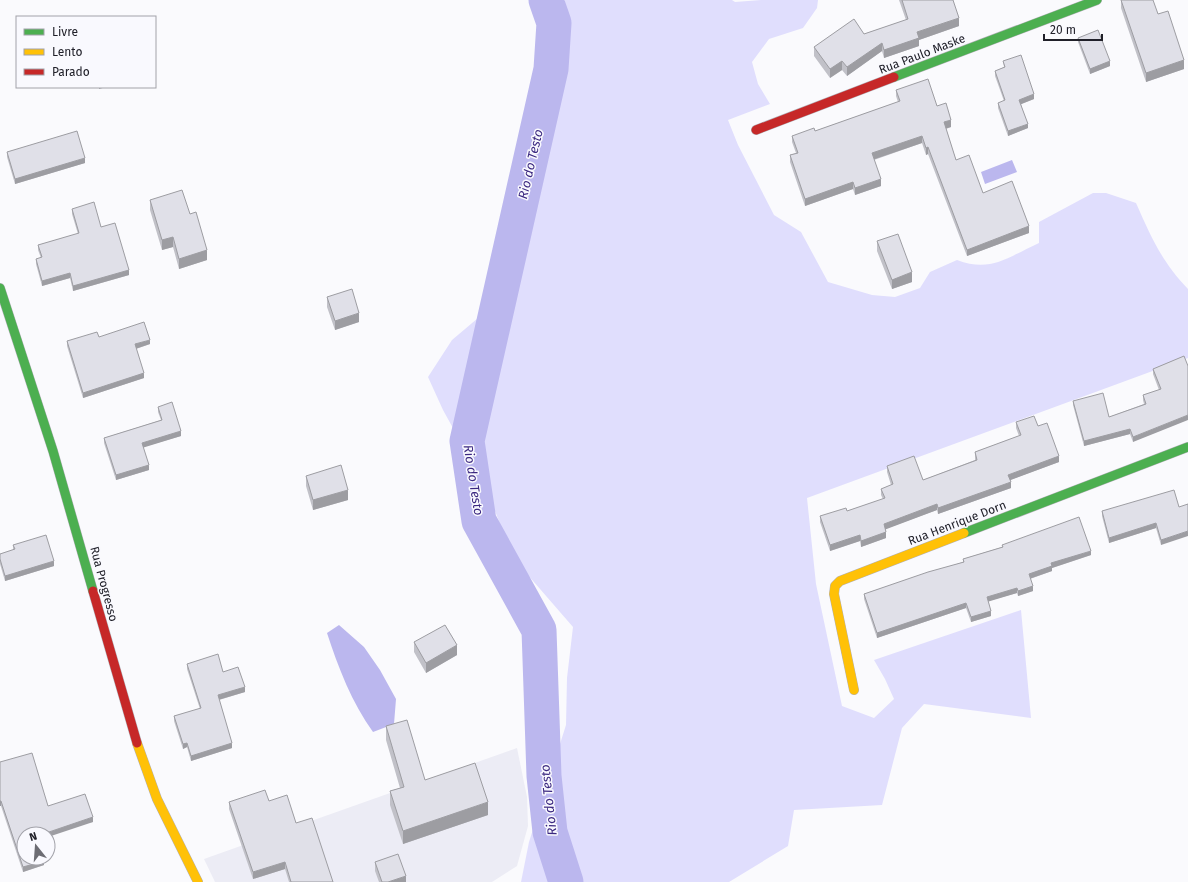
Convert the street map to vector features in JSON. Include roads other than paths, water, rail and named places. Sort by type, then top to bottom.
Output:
[{"type":"street","name":"Rua Paulo Maske","points":[[756,130],[1097,0]]},
{"type":"street","name":"Rua Progresso","points":[[0,288],[54,451],[139,751],[157,799],[198,882]]},
{"type":"street","name":"Rua Henrique Dorn","points":[[854,690],[834,594],[835,586],[840,581],[1188,447]]},
{"type":"waterway","name":"Rio do Testo","points":[[546,0],[554,23],[551,69],[467,441],[479,521],[539,630],[544,776],[550,832],[566,882]]}]
